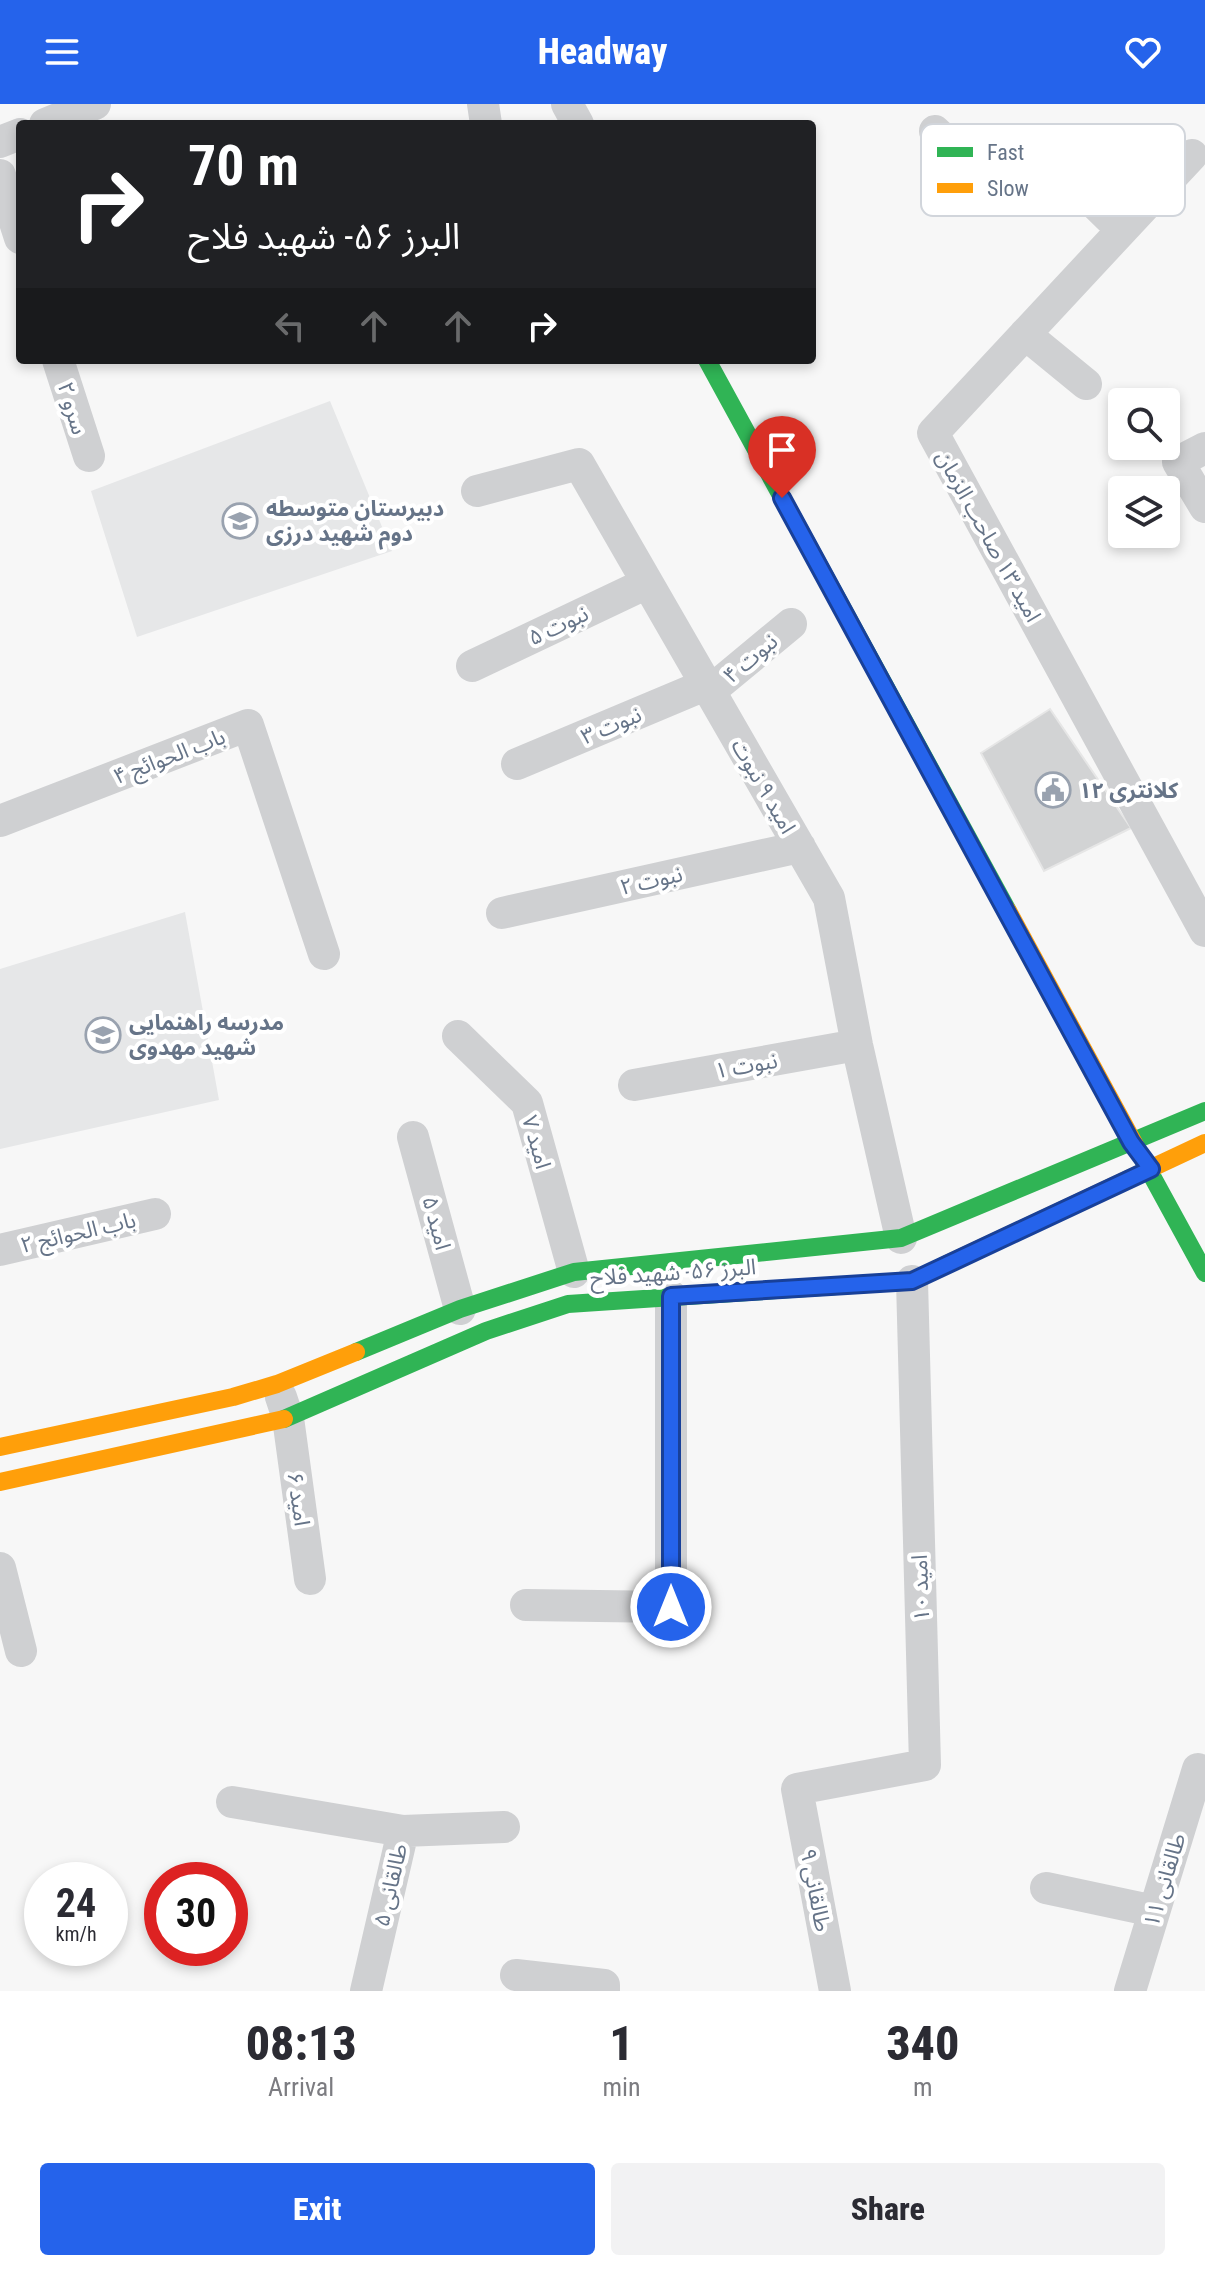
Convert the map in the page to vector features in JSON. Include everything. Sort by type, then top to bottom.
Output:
[{"type":"street","points":[[55,120],[95,104]]},
{"type":"street","name":"امید ۱۳ صاحب الزمان","points":[[1185,162],[1192,155]]},
{"type":"street","points":[[0,175],[16,225]]},
{"type":"street","points":[[1108,216],[1122,230]]},
{"type":"street","name":"امید ۱۳ صاحب الزمان","points":[[1135,216],[933,433],[1205,931]]},
{"type":"street","points":[[1025,334],[1086,384]]},
{"type":"street","name":"سرو ۲","points":[[59,364],[89,456]]},
{"type":"street","points":[[709,364],[1205,1273]]},
{"type":"street","points":[[1205,448],[1178,462],[1205,507]]},
{"type":"street","name":"امید ۹ نبوت","points":[[477,491],[579,464],[645,584],[829,898],[857,1045],[901,1238]]},
{"type":"street","name":"نبوت ۵","points":[[472,666],[645,584]]},
{"type":"street","name":"نبوت ۴","points":[[707,689],[791,624]]},
{"type":"street","name":"نبوت ۳","points":[[517,764],[707,689]]},
{"type":"street","name":"باب الحوائج ۴","points":[[0,821],[248,725],[324,954]]},
{"type":"street","name":"نبوت ۲","points":[[502,913],[800,847]]},
{"type":"street","name":"امید ۷","points":[[458,1036],[527,1103],[574,1272]]},
{"type":"street","name":"نبوت ۱","points":[[634,1085],[857,1045]]},
{"type":"street","name":"البرز ۵۶- شهید فلاح","points":[[2,1438],[233,1397],[277,1384],[460,1309],[574,1272],[901,1238],[1205,1111]]},
{"type":"street","name":"امید ۵","points":[[413,1137],[460,1309]]},
{"type":"street","name":"البرز ۵۶- شهید فلاح","points":[[0,1482],[288,1418],[486,1331],[568,1304],[912,1281],[1205,1143]]},
{"type":"street","name":"باب الحوائج ۲","points":[[0,1250],[155,1214]]},
{"type":"street","name":"امید ۱۰","points":[[797,1789],[925,1765],[912,1281]]},
{"type":"street","points":[[526,1605],[671,1607],[671,1296]]},
{"type":"street","name":"امید ۶","points":[[277,1384],[288,1418],[310,1579]]},
{"type":"street","points":[[0,1568],[21,1651]]},
{"type":"street","name":"طالقانی ۱۱","points":[[1130,1991],[1198,1769]]},
{"type":"street","name":"طالقانی ۹","points":[[797,1789],[835,1991]]},
{"type":"street","points":[[232,1802],[403,1831]]},
{"type":"street","name":"طالقانی ۵","points":[[366,1991],[403,1831],[504,1827]]},
{"type":"street","points":[[1046,1888],[1154,1911]]},
{"type":"street","points":[[516,1975],[604,1985],[604,1991]]},
{"type":"shaded area","name":"دبیرستان متوسطه دوم شهید درزی","points":[[330,401],[392,551],[137,637],[91,491]]},
{"type":"shaded area","name":"مدرسه راهنمایی شهید مهدوی","points":[[185,912],[219,1100],[0,1149],[0,969]]},
{"type":"building","name":"کلانتری ۱۲","points":[[1050,709],[1131,828],[1044,871],[981,753]]},
{"type":"traffic: fast","points":[[709,364],[1008,911]]},
{"type":"traffic: fast","points":[[356,1352],[460,1309],[574,1272],[901,1238],[1205,1111]]},
{"type":"traffic: fast","points":[[1135,1145],[1205,1273]]},
{"type":"traffic: fast","points":[[284,1419],[486,1331],[568,1304],[912,1281],[947,1264]]},
{"type":"traffic: slow","points":[[1008,911],[1135,1145]]},
{"type":"traffic: slow","points":[[947,1264],[1205,1143]]},
{"type":"traffic: slow","points":[[0,1447],[233,1397],[277,1384],[356,1352]]},
{"type":"traffic: slow","points":[[0,1482],[284,1419]]},
{"type":"place","name":"دبیرستان متوسطه دوم شهید درزی","points":[[240,521]]},
{"type":"place","name":"کلانتری ۱۲","points":[[1053,790]]},
{"type":"place","name":"مدرسه راهنمایی شهید مهدوی","points":[[103,1035]]},
{"type":"route","points":[[671,1607],[671,1296],[912,1281],[1151,1169],[1131,1142],[782,498]]}]
